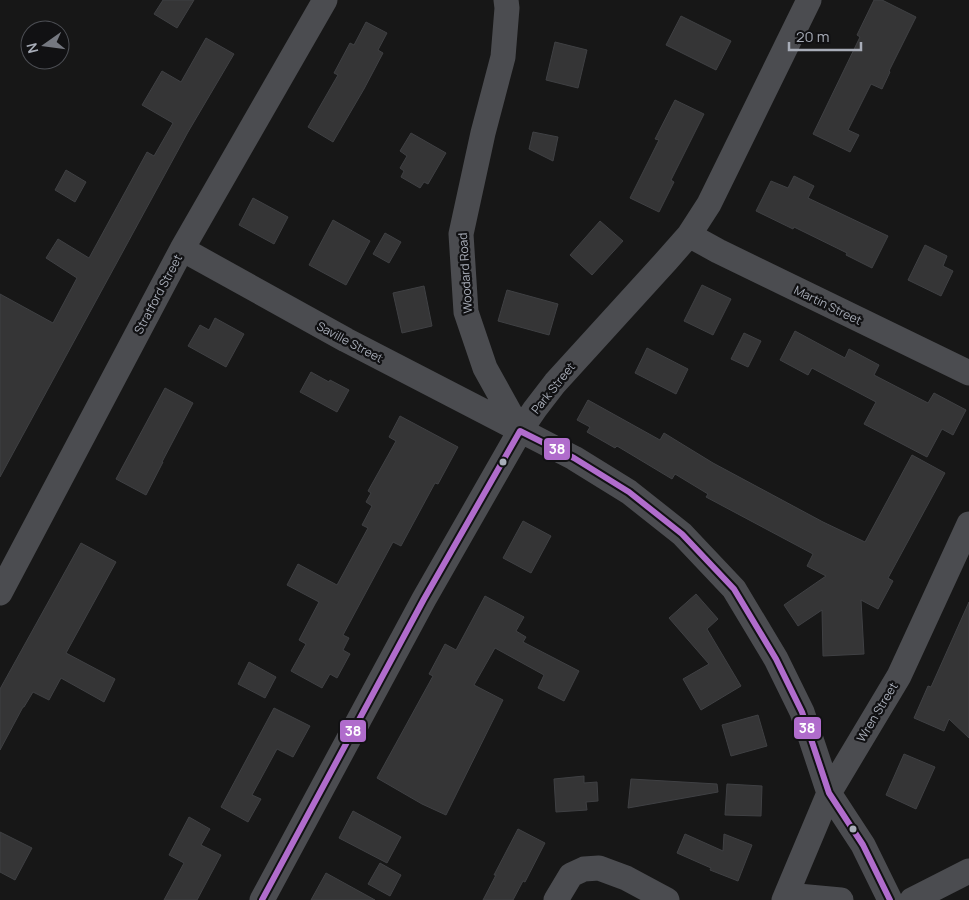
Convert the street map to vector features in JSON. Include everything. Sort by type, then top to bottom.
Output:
[{"type":"street","name":"Stratford Street","points":[[0,593],[182,249],[325,0]]},
{"type":"street","name":"Woodard Road","points":[[506,0],[503,57],[483,133],[461,234],[466,312],[485,368],[520,430]]},
{"type":"street","name":"Park Street","points":[[262,900],[424,599],[520,430],[555,383],[689,235],[709,204],[810,0]]},
{"type":"street","name":"Martin Street","points":[[689,235],[718,251],[969,373]]},
{"type":"street","name":"Saville Street","points":[[182,249],[346,340],[520,430]]},
{"type":"street","points":[[520,430],[574,458],[629,492],[682,534],[734,589],[776,659],[802,712],[829,794],[863,845],[890,900]]},
{"type":"street","name":"Wren Street","points":[[785,897],[829,794],[899,676],[969,524]]},
{"type":"street","points":[[556,900],[571,875],[584,868],[599,868],[626,878],[667,900]]},
{"type":"street","points":[[912,900],[969,871]]},
{"type":"street","points":[[785,897],[841,900]]},
{"type":"building","points":[[163,0],[194,0],[177,28],[154,14]]},
{"type":"building","points":[[874,0],[882,0],[916,17],[882,89],[871,84],[848,130],[859,135],[850,152],[813,134],[860,37],[857,35]]},
{"type":"building","points":[[681,16],[731,41],[716,70],[666,45]]},
{"type":"building","points":[[366,22],[387,33],[378,50],[383,53],[333,142],[308,127],[338,75],[334,73],[350,43],[354,45]]},
{"type":"building","points":[[206,38],[234,54],[188,132],[0,477],[0,294],[53,323],[77,278],[46,258],[58,239],[89,258],[147,152],[154,156],[173,123],[142,105],[162,71],[181,82]]},
{"type":"building","points":[[555,42],[587,50],[578,88],[546,80]]},
{"type":"building","points":[[675,100],[704,114],[671,180],[674,182],[659,212],[630,198],[659,140],[655,139]]},
{"type":"building","points":[[533,132],[558,137],[553,161],[529,149]]},
{"type":"building","points":[[411,133],[446,153],[428,184],[424,182],[420,188],[401,177],[404,171],[400,168],[407,156],[400,151]]},
{"type":"building","points":[[66,170],[86,182],[75,202],[55,190]]},
{"type":"building","points":[[794,176],[814,186],[808,198],[888,236],[872,268],[846,255],[847,253],[756,211],[771,181],[788,188]]},
{"type":"building","points":[[253,198],[288,217],[274,244],[239,225]]},
{"type":"building","points":[[333,220],[370,241],[346,285],[309,265]]},
{"type":"building","points":[[600,221],[623,241],[592,275],[570,255]]},
{"type":"building","points":[[385,233],[401,242],[389,263],[373,254]]},
{"type":"building","points":[[925,245],[947,256],[943,266],[953,271],[941,296],[908,280]]},
{"type":"building","points":[[702,285],[731,299],[713,335],[684,321]]},
{"type":"building","points":[[424,286],[432,326],[402,333],[393,293]]},
{"type":"building","points":[[507,290],[558,304],[549,335],[498,321]]},
{"type":"building","points":[[215,318],[244,334],[226,367],[188,346],[200,325],[209,330]]},
{"type":"building","points":[[795,331],[845,358],[849,349],[879,365],[874,375],[928,403],[934,393],[966,410],[953,435],[942,429],[927,457],[864,424],[876,402],[812,368],[808,375],[780,360]]},
{"type":"building","points":[[744,333],[761,341],[748,367],[731,359]]},
{"type":"building","points":[[647,348],[688,369],[676,394],[635,373]]},
{"type":"building","points":[[311,372],[349,390],[337,412],[300,392]]},
{"type":"building","points":[[165,388],[193,403],[146,495],[116,479]]},
{"type":"building","points":[[588,400],[660,440],[664,433],[713,463],[823,522],[865,542],[912,455],[945,473],[888,578],[893,581],[878,609],[861,600],[864,654],[823,656],[822,610],[798,626],[784,605],[826,576],[807,566],[813,554],[706,497],[708,494],[675,474],[672,479],[617,446],[615,448],[587,432],[590,427],[577,420]]},
{"type":"building","points":[[400,416],[458,447],[438,484],[435,483],[401,546],[393,542],[343,635],[349,638],[343,650],[350,654],[337,678],[330,674],[322,688],[291,671],[306,644],[299,640],[319,602],[287,585],[298,564],[337,585],[368,528],[362,525],[372,506],[366,502],[371,493],[368,491],[396,441],[389,437]]},
{"type":"building","points":[[523,521],[551,536],[531,573],[503,558]]},
{"type":"building","points":[[81,543],[116,562],[66,653],[115,679],[104,702],[61,678],[49,700],[33,692],[0,750],[0,689]]},
{"type":"building","points":[[696,594],[718,619],[707,629],[741,686],[701,710],[683,679],[709,664],[669,618]]},
{"type":"building","points":[[485,596],[524,617],[516,631],[526,637],[523,642],[579,671],[564,701],[538,688],[544,675],[495,648],[474,685],[503,700],[446,815],[422,804],[377,778],[433,676],[429,674],[445,644],[456,650]]},
{"type":"building","points":[[969,602],[969,738],[949,719],[944,731],[914,718],[928,686],[931,687]]},
{"type":"building","points":[[249,662],[276,677],[265,698],[238,684]]},
{"type":"building","points":[[274,708],[310,726],[293,757],[277,749],[252,795],[261,799],[248,822],[221,807]]},
{"type":"building","points":[[758,715],[767,746],[731,756],[722,725]]},
{"type":"building","points":[[904,754],[935,767],[916,809],[886,795]]},
{"type":"building","points":[[584,776],[584,783],[597,782],[598,801],[586,802],[587,810],[556,812],[554,779]]},
{"type":"building","points":[[631,779],[717,784],[718,792],[628,808]]},
{"type":"building","points":[[727,784],[762,786],[761,816],[725,815]]},
{"type":"building","points":[[353,811],[401,837],[387,863],[339,838]]},
{"type":"building","points":[[189,817],[210,829],[201,845],[221,855],[197,900],[164,900],[184,863],[169,855]]},
{"type":"building","points":[[518,829],[545,843],[525,882],[523,881],[513,900],[483,900],[496,875],[494,875]]},
{"type":"building","points":[[0,832],[32,848],[15,880],[0,872]]},
{"type":"building","points":[[685,834],[723,851],[724,834],[752,845],[738,881],[710,870],[711,868],[677,853]]},
{"type":"building","points":[[380,863],[401,875],[390,896],[368,884]]},
{"type":"building","points":[[326,873],[375,900],[311,900]]},
{"type":"transit line","name":"38","points":[[262,900],[424,599],[520,431],[574,458],[629,492],[682,534],[734,589],[776,659],[802,712],[829,793],[863,845],[890,900]]}]
